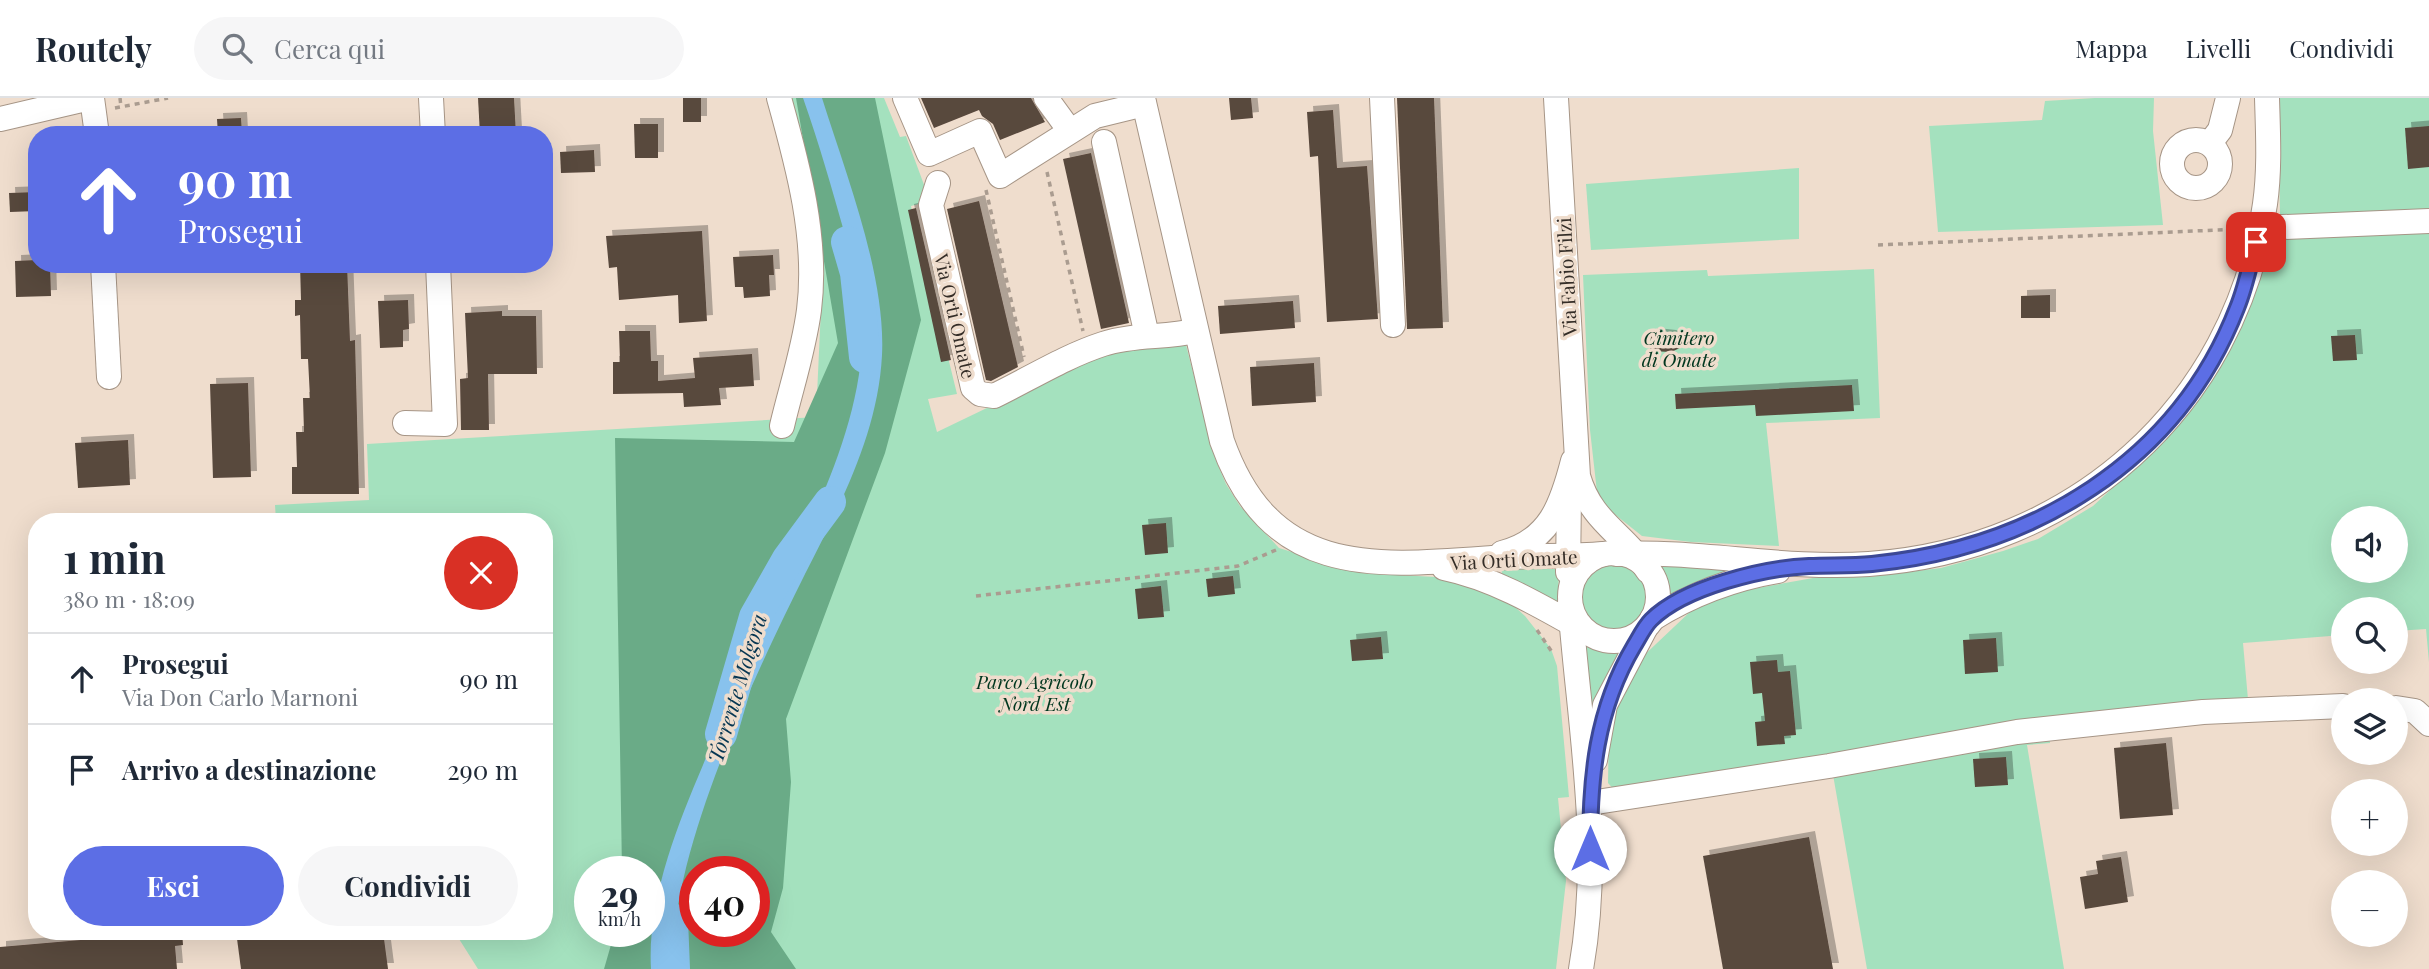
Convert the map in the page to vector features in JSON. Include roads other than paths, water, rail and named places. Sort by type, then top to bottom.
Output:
[{"type":"street","points":[[0,119],[91,98],[96,126]]},
{"type":"street","points":[[431,98],[433,126]]},
{"type":"street","points":[[779,98],[796,159],[811,250],[809,311],[782,426]]},
{"type":"street","points":[[905,98],[929,154],[979,131],[1000,176],[1095,116],[1143,101]]},
{"type":"street","points":[[1046,98],[1070,131]]},
{"type":"street","points":[[1382,98],[1393,325]]},
{"type":"street","name":"Via Fabio Filzi","points":[[1556,98],[1572,465],[1566,557],[1575,613],[1574,678],[1590,799],[1590,895],[1581,969]]},
{"type":"street","points":[[2210,143],[2220,130],[2228,98]]},
{"type":"street","points":[[1649,622],[1657,591],[1626,558],[1580,569],[1575,613],[1605,640],[1620,640],[1635,635],[1677,603],[1719,584],[1806,566],[1912,559],[1987,542],[2045,517],[2102,481],[2167,421],[2211,359],[2237,308],[2260,228],[2267,183],[2267,98]]},
{"type":"street","name":"Via Orti Omate","points":[[1143,101],[1195,331],[1230,466],[1256,508],[1291,537],[1330,555],[1357,561],[1424,564],[1474,559],[1626,558],[1664,552],[1806,566]]},
{"type":"street","points":[[1104,142],[1147,336]]},
{"type":"street","name":"Via Orti Omate","points":[[938,183],[931,205],[973,388],[980,394],[993,396],[1114,341],[1147,336],[1167,337],[1195,331]]},
{"type":"street","points":[[2260,228],[2429,221]]},
{"type":"street","points":[[103,273],[109,377]]},
{"type":"street","points":[[405,423],[445,424],[438,273]]},
{"type":"street","name":"Via Fabio Filzi","points":[[1572,465],[1592,510],[1626,558]]},
{"type":"street","name":"Via Fabio Filzi","points":[[1474,559],[1517,549],[1538,536],[1558,511],[1572,465]]},
{"type":"street","name":"Via Orti Omate","points":[[1424,564],[1465,573],[1508,591],[1575,613]]},
{"type":"street","name":"Via Orti Omate","points":[[1508,591],[1552,634],[1574,678]]},
{"type":"street","name":"Via Fabio Filzi","points":[[1590,799],[1605,705],[1649,622]]},
{"type":"street","points":[[1590,799],[1829,766],[2017,732],[2203,712],[2331,707]]},
{"type":"street","points":[[2408,710],[2415,711],[2429,724]]},
{"type":"water","name":"Torrente Molgora","points":[[803,98],[822,98],[862,225],[878,292],[882,324],[879,384],[865,441],[844,495],[740,714],[718,767],[690,856],[679,856],[679,903],[675,923],[673,969],[651,969],[651,947],[665,947],[665,868],[674,838],[729,702],[822,496],[848,424],[857,388],[862,351],[859,293]]},
{"type":"waterway","name":"Torrente Molgora","points":[[847,242],[856,273],[865,357]]},
{"type":"waterway","name":"Torrente Molgora","points":[[721,734],[755,617],[788,559],[830,502]]},
{"type":"waterway","name":"Torrente Molgora","points":[[672,919],[674,969]]},
{"type":"park label","name":"Cimitero di Omate","points":[[1679,348]]},
{"type":"park label","name":"Parco Agricolo Nord Est","points":[[1035,692]]}]
